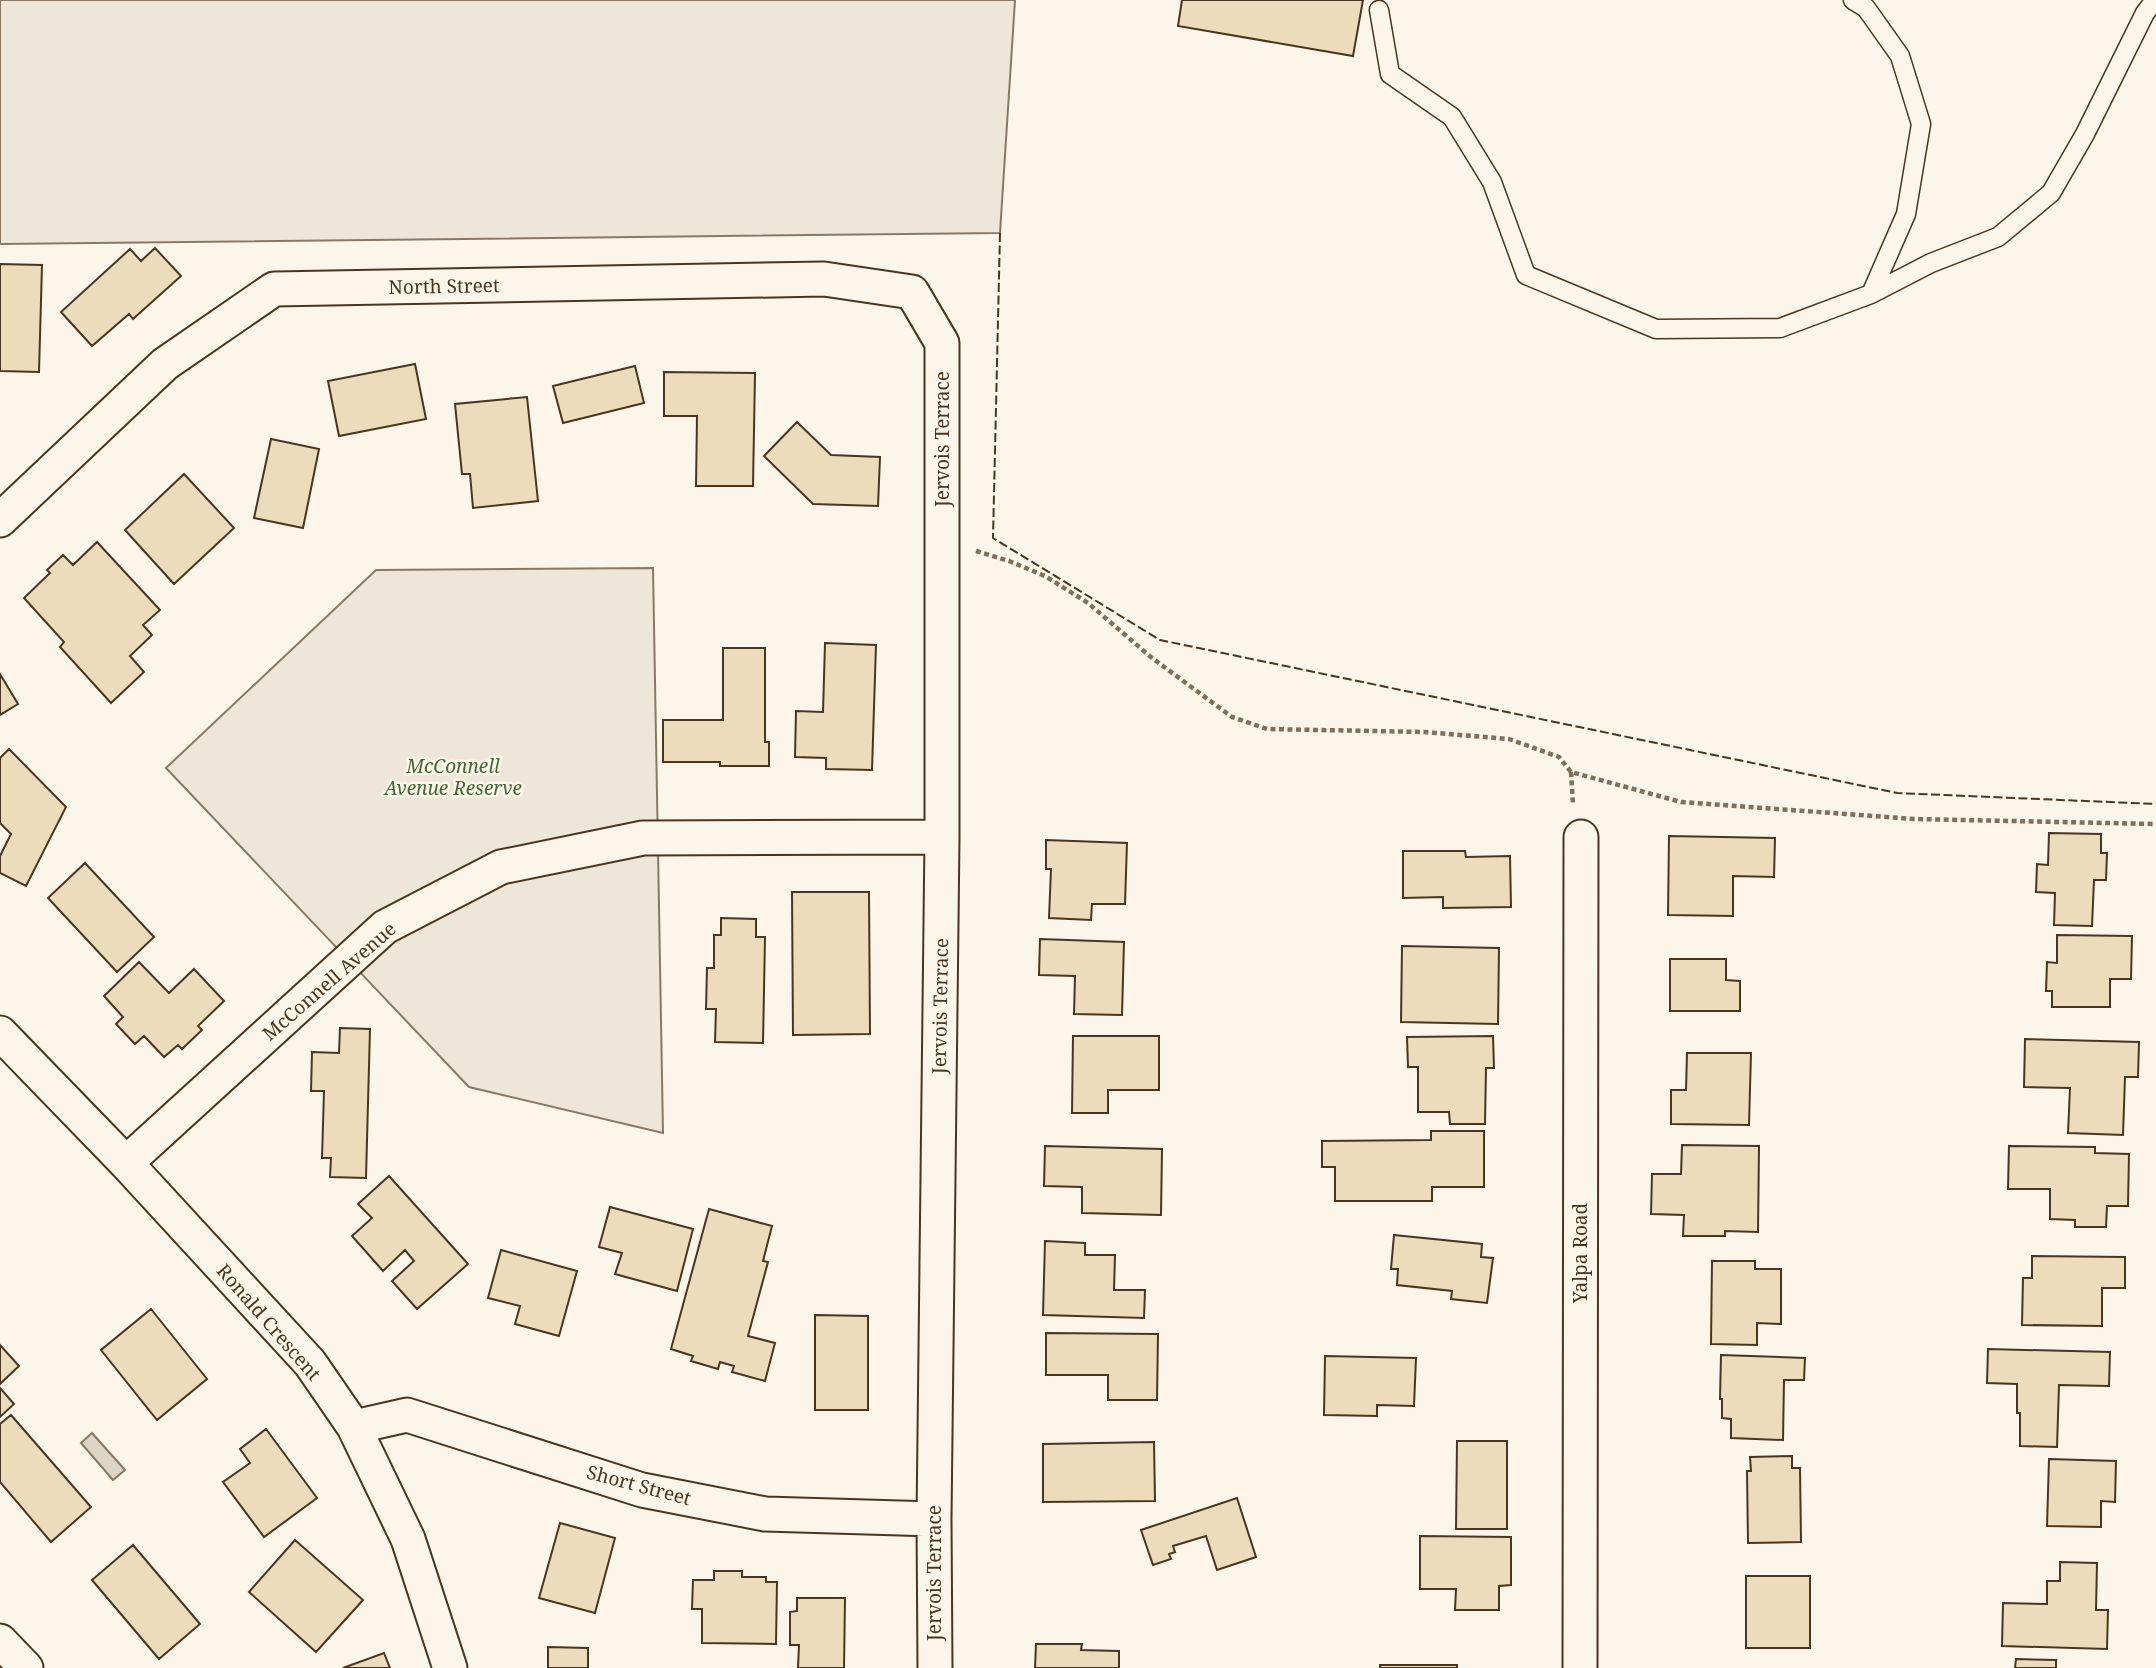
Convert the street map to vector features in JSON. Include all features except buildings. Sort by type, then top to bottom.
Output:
[{"type":"street","name":"North Street","points":[[0,520],[165,364],[274,289],[824,279],[912,292],[942,343]]},
{"type":"street","name":"Jervois Terrace","points":[[935,1668],[933,1519],[942,837],[942,343]]},
{"type":"street","name":"McConnell Avenue","points":[[126,1163],[385,927],[501,867],[643,838],[942,837]]},
{"type":"street","name":"Yalpa Road","points":[[1580,1668],[1581,837]]},
{"type":"street","name":"Ronald Crescent","points":[[0,1033],[126,1163],[310,1363],[354,1427],[408,1539],[450,1668]]},
{"type":"street","name":"Short Street","points":[[354,1427],[407,1415],[642,1490],[765,1514],[933,1519]]},
{"type":"street","points":[[0,1642],[26,1668]]},
{"type":"lane","points":[[1853,0],[1866,8],[1900,56],[1921,124],[1906,214],[1871,294]]},
{"type":"lane","points":[[1379,10],[1390,74],[1452,117],[1492,182],[1526,275],[1656,329],[1780,328],[1871,294],[1931,263],[1998,237],[2051,192],[2085,134],[2145,13],[2155,0]]},
{"type":"path","points":[[942,550],[975,551],[1045,576],[1088,603],[1152,658],[1232,717],[1267,729],[1424,732],[1509,739],[1559,757],[1571,772],[1681,802],[1914,819],[2156,824]]},
{"type":"green space","points":[[0,0],[1015,0],[1000,233],[0,244]]},
{"type":"green space","name":"McConnell Avenue Reserve","points":[[653,568],[663,1133],[469,1087],[166,768],[376,570]]},
{"type":"shaded area","points":[[92,1433],[125,1470],[113,1480],[81,1443]]},
{"type":"fence","points":[[1000,233],[993,538],[1160,640],[1897,793],[2156,804]]}]
